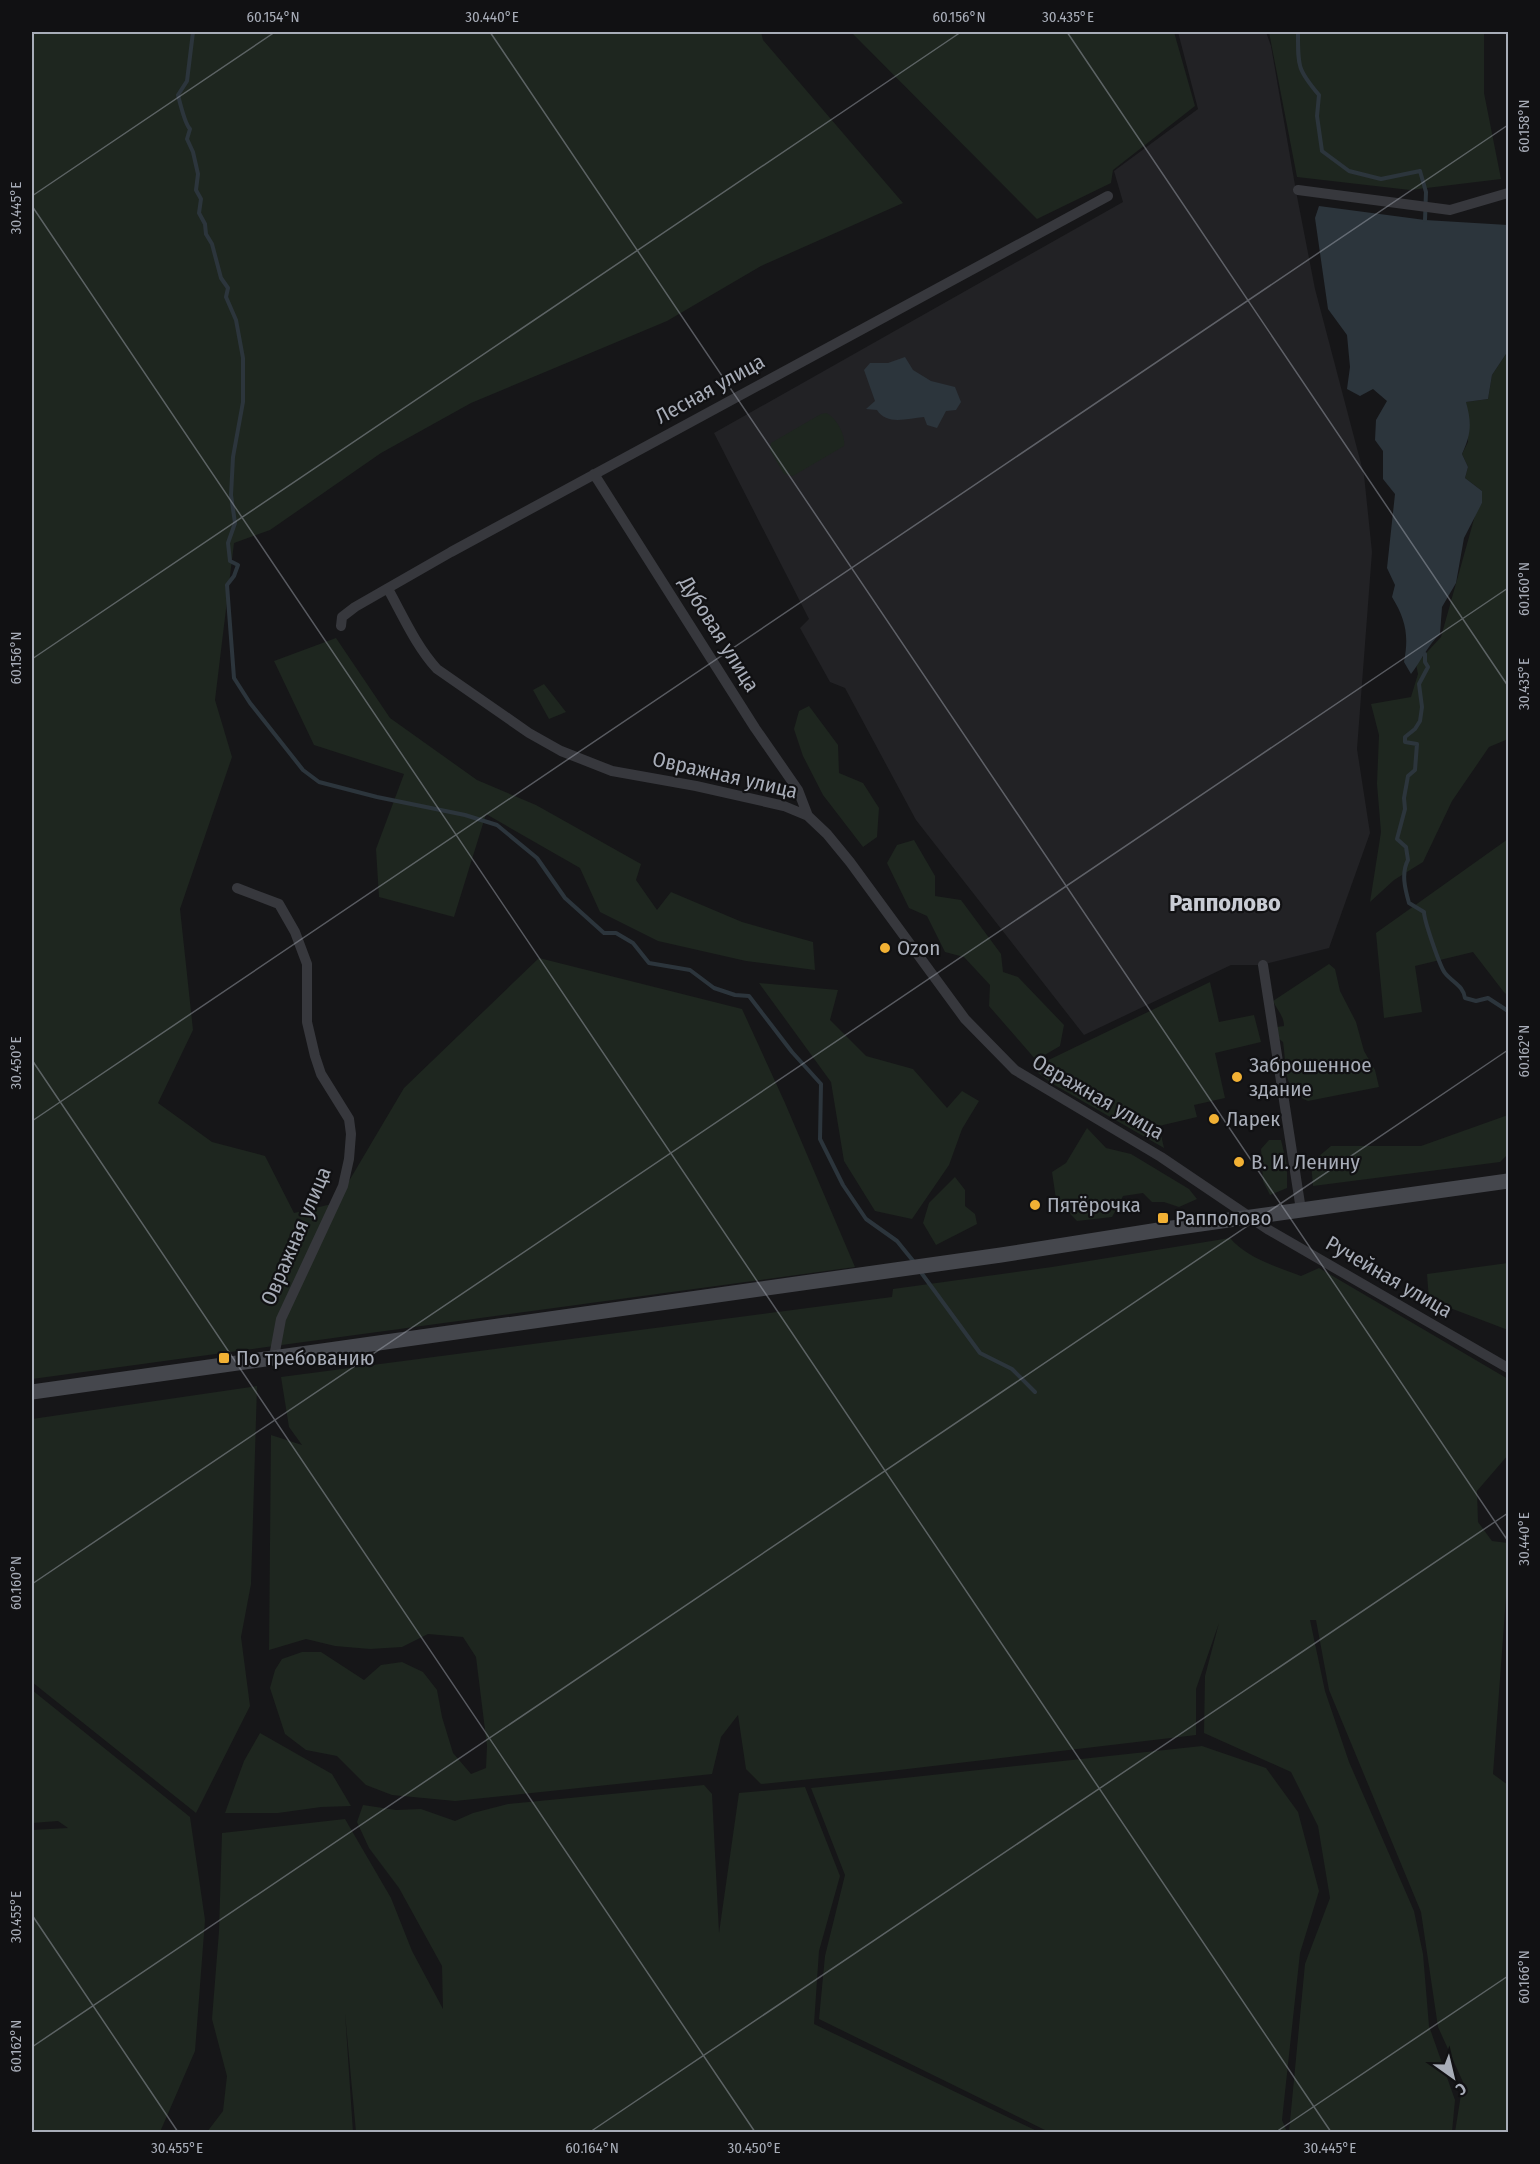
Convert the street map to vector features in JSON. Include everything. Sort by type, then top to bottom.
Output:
[{"type":"main road","points":[[32,1392],[991,1257],[1250,1217],[1509,1181]]},
{"type":"street","points":[[1298,190],[1450,210],[1509,194]]},
{"type":"street","name":"Лесная улица","points":[[340,626],[342,616],[388,589],[594,474],[1108,196]]},
{"type":"street","name":"Дубовая улица","points":[[594,474],[755,728],[798,790],[808,816]]},
{"type":"street","name":"Овражная улица","points":[[388,589],[428,659],[437,669],[523,729],[561,751],[612,771],[773,803],[808,816],[827,834],[850,862],[964,1019],[999,1057],[1014,1070],[1161,1156],[1250,1217]]},
{"type":"street","name":"Овражная улица","points":[[237,888],[279,904],[294,932],[307,964],[307,1022],[315,1056],[321,1074],[349,1119],[351,1134],[349,1159],[343,1186],[281,1319],[274,1357]]},
{"type":"street","points":[[1263,965],[1301,1210]]},
{"type":"street","name":"Ручейная улица","points":[[1250,1217],[1509,1368]]},
{"type":"shaded area","points":[[32,32],[761,32],[763,40],[903,203],[761,266],[667,321],[471,403],[381,453],[270,530],[234,543],[215,700],[232,757],[180,909],[193,1030],[158,1103],[212,1142],[265,1156],[294,1213],[336,1203],[404,1088],[539,958],[742,1009],[855,1267],[32,1379]]},
{"type":"shaded area","points":[[851,32],[1174,32],[1195,106],[1113,170],[1111,183],[1037,219]]},
{"type":"shaded area","points":[[1178,32],[1266,32],[1271,46],[1315,289],[1364,475],[1372,552],[1357,749],[1370,833],[1329,948],[1261,965],[1231,965],[1084,1035],[916,820],[845,688],[830,682],[800,628],[809,619],[714,433],[1123,202],[1114,171],[1198,109]]},
{"type":"shaded area","points":[[1269,32],[1484,32],[1484,93],[1501,179],[1410,190],[1297,177]]},
{"type":"shaded area","points":[[1319,206],[1425,220],[1508,225],[1508,351],[1492,375],[1488,399],[1466,402],[1470,423],[1469,435],[1462,454],[1468,467],[1465,478],[1482,491],[1482,503],[1464,538],[1456,583],[1442,607],[1440,634],[1411,674],[1404,662],[1405,628],[1392,597],[1395,585],[1387,568],[1395,494],[1383,479],[1383,451],[1375,440],[1376,420],[1387,401],[1373,389],[1360,396],[1347,389],[1350,367],[1347,335],[1328,309],[1315,218]]},
{"type":"shaded area","points":[[1508,351],[1508,739],[1489,747],[1452,801],[1423,862],[1394,880],[1370,902],[1381,832],[1377,784],[1379,735],[1371,704],[1411,697],[1418,674],[1416,664],[1441,637],[1476,512],[1482,503],[1482,491],[1465,478],[1468,467],[1462,454],[1468,442],[1466,402],[1488,399],[1492,375]]},
{"type":"shaded area","points":[[905,357],[913,370],[931,381],[955,387],[961,402],[956,410],[946,411],[937,428],[927,425],[924,417],[892,420],[881,415],[877,410],[866,409],[875,401],[864,370],[870,363],[888,363]]},
{"type":"shaded area","points":[[826,413],[840,427],[844,446],[793,476],[784,474],[770,450],[771,443]]},
{"type":"shaded area","points":[[336,638],[390,718],[477,780],[536,805],[641,864],[636,880],[657,910],[671,892],[742,922],[813,942],[815,970],[746,961],[658,941],[600,912],[580,868],[486,814],[454,917],[379,897],[376,849],[404,774],[314,745],[274,661]]},
{"type":"shaded area","points":[[544,684],[566,712],[549,719],[533,690]]},
{"type":"shaded area","points":[[809,706],[838,745],[839,773],[863,783],[879,808],[877,837],[863,847],[823,795],[803,756],[794,729],[799,711]]},
{"type":"shaded area","points":[[1508,839],[1508,996],[1473,952],[1415,966],[1422,1012],[1384,1018],[1376,933]]},
{"type":"shaded area","points":[[914,840],[935,876],[935,896],[961,900],[1001,954],[1003,972],[1018,977],[1064,1025],[1060,1046],[1036,1060],[989,1006],[990,985],[964,957],[945,952],[927,916],[909,908],[887,863],[897,845]]},
{"type":"shaded area","points":[[1329,964],[1335,969],[1340,991],[1356,1022],[1364,1051],[1375,1070],[1379,1087],[1308,1101],[1294,1091],[1287,1077],[1283,1042],[1279,1039],[1277,1027],[1284,1026],[1284,1022],[1273,1001]]},
{"type":"shaded area","points":[[1210,982],[1219,1022],[1254,1015],[1261,1042],[1215,1053],[1225,1098],[1194,1105],[1197,1117],[1159,1126],[1164,1148],[1051,1083],[1032,1068]]},
{"type":"shaded area","points":[[759,983],[838,990],[830,1020],[866,1056],[913,1069],[947,1108],[962,1091],[979,1101],[962,1129],[949,1165],[912,1219],[875,1211],[844,1161],[831,1082]]},
{"type":"shaded area","points":[[1508,1115],[1508,1154],[1500,1162],[1313,1186],[1311,1163],[1331,1146],[1421,1146]]},
{"type":"shaded area","points":[[1087,1128],[1106,1148],[1131,1154],[1189,1189],[1197,1199],[1179,1207],[1164,1202],[1152,1202],[1143,1193],[1123,1196],[1112,1217],[1077,1221],[1056,1199],[1052,1172],[1066,1163]]},
{"type":"shaded area","points":[[1269,1140],[1281,1140],[1287,1165],[1287,1188],[1270,1195],[1263,1181],[1261,1149]]},
{"type":"shaded area","points":[[955,1177],[965,1190],[965,1206],[975,1214],[977,1224],[936,1245],[923,1223],[929,1203]]},
{"type":"shaded area","points":[[1230,1238],[1254,1256],[1301,1276],[1319,1268],[1508,1379],[1508,1455],[1477,1491],[1478,1522],[1492,1541],[1508,1543],[1493,1774],[1508,1785],[1508,2132],[1455,2132],[1463,2082],[1438,2027],[1421,1912],[1329,1690],[1316,1620],[1310,1620],[1325,1691],[1349,1762],[1414,1911],[1423,1954],[1429,2026],[1455,2100],[1452,2132],[1289,2132],[1305,1964],[1330,1898],[1318,1826],[1291,1772],[1204,1733],[1205,1676],[1219,1623],[1196,1689],[1196,1735],[761,1784],[746,1769],[738,1715],[721,1737],[712,1774],[455,1801],[392,1795],[366,1785],[337,1756],[306,1750],[285,1734],[270,1688],[275,1670],[282,1659],[302,1652],[321,1652],[364,1680],[381,1665],[402,1662],[423,1672],[437,1690],[442,1717],[453,1753],[471,1774],[486,1768],[487,1746],[476,1657],[463,1637],[428,1634],[402,1647],[370,1649],[335,1646],[306,1639],[269,1650],[271,1435],[302,1445],[289,1427],[281,1377],[892,1297],[893,1289],[1052,1267]]},
{"type":"shaded area","points":[[1508,1263],[1508,1330],[1429,1300],[1427,1274]]},
{"type":"shaded area","points":[[257,1386],[251,1584],[241,1637],[250,1706],[196,1813],[32,1682],[32,1419]]},
{"type":"shaded area","points":[[32,1690],[190,1817],[205,1920],[195,2051],[160,2132],[32,2132],[32,1830],[68,1828],[58,1821],[32,1823]]},
{"type":"shaded area","points":[[260,1733],[332,1774],[351,1806],[321,1807],[278,1813],[225,1813],[244,1761]]},
{"type":"shaded area","points":[[1202,1746],[1266,1768],[1298,1812],[1319,1891],[1300,1953],[1282,2120],[1287,2132],[1049,2132],[819,2019],[825,1956],[845,1875],[811,1788]]},
{"type":"shaded area","points":[[704,1785],[712,1794],[719,1933],[739,1793],[805,1787],[840,1876],[819,1951],[814,2024],[1039,2132],[356,2132],[345,2013],[353,2132],[207,2132],[223,2111],[227,2076],[212,2019],[219,1931],[222,1833],[345,1819],[391,1898],[412,1951],[443,2009],[442,1966],[399,1888],[369,1848],[357,1822],[363,1805],[396,1810],[421,1809],[455,1821],[473,1813],[508,1804]]},
{"type":"waterway","points":[[193,32],[187,81],[178,95],[190,129],[187,139],[193,152],[198,174],[196,190],[201,199],[199,213],[212,244],[221,278],[228,288],[226,297],[236,320],[243,358],[243,402],[233,457],[231,495],[235,523],[228,543],[230,561],[238,565],[227,585],[234,678],[250,703],[303,770],[319,782],[377,797],[465,815],[497,825],[537,858],[565,898],[604,933],[616,933],[633,943],[649,963],[690,970],[714,988],[735,995],[749,996],[792,1052],[821,1084],[820,1139],[843,1185],[866,1219],[897,1241],[914,1262]]},
{"type":"waterway","points":[[1298,32],[1300,66],[1306,79],[1319,95],[1317,116],[1322,151],[1349,171],[1381,179],[1420,171],[1426,192],[1425,220]]},
{"type":"waterway","points":[[1425,654],[1428,667],[1419,684],[1422,707],[1420,721],[1415,729],[1405,737],[1405,742],[1417,744],[1415,770],[1408,776],[1404,798],[1405,809],[1397,839],[1406,847],[1408,860],[1404,876],[1406,892],[1409,903],[1424,912],[1429,933],[1443,969],[1460,987],[1465,998],[1476,1001],[1488,998],[1508,1011]]},
{"type":"waterway","points":[[920,1271],[980,1353],[1012,1369],[1035,1392]]},
{"type":"place","name":"Ozon","points":[[885,948]]},
{"type":"place","name":"Заброшенное здание","points":[[1237,1077]]},
{"type":"place","name":"Ларек","points":[[1214,1119]]},
{"type":"place","name":"В. И. Ленину","points":[[1239,1162]]},
{"type":"place","name":"Пятёрочка","points":[[1035,1205]]},
{"type":"place","name":"Рапполово","points":[[1163,1218]]},
{"type":"place","name":"По требованию","points":[[224,1358]]},
{"type":"district","name":"Рапполово","points":[[1225,903]]}]
